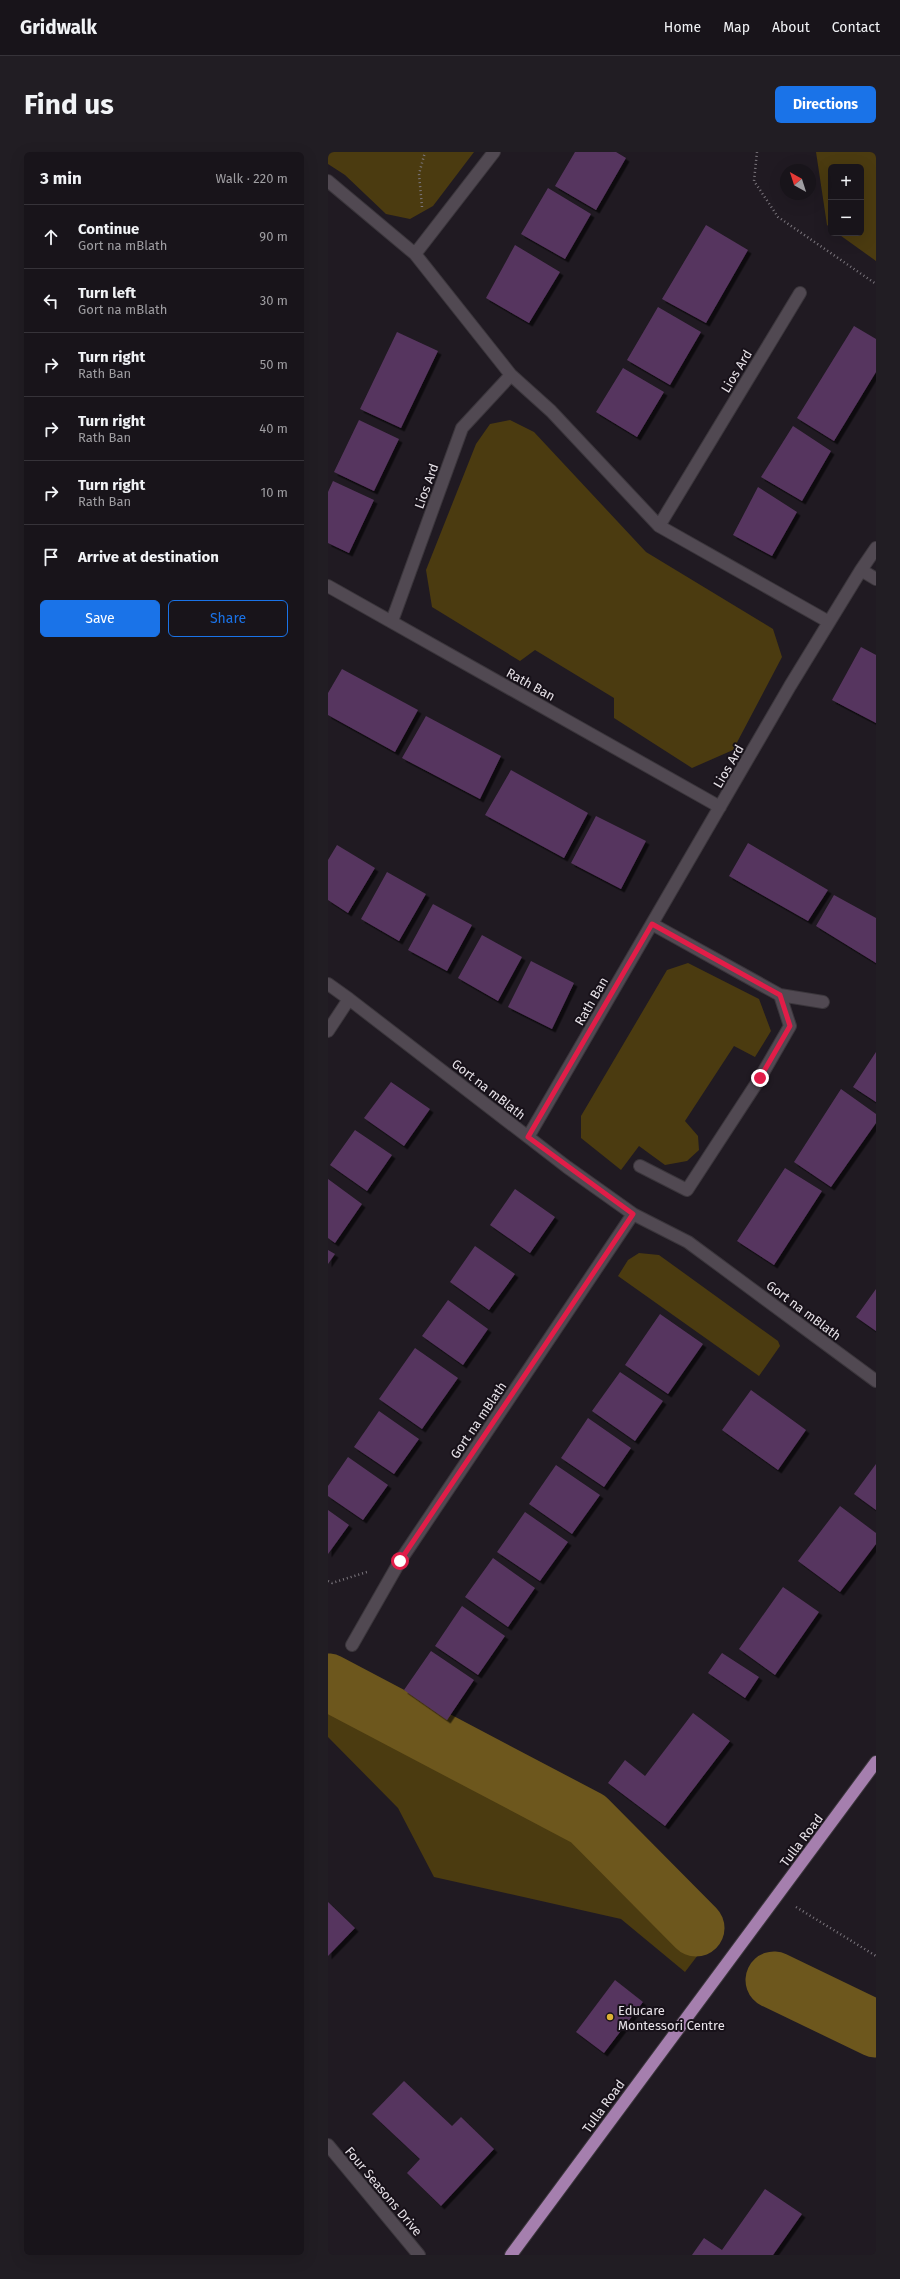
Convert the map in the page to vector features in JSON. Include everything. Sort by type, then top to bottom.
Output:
[{"type":"main road","name":"Tulla Road","points":[[511,2255],[876,1762]]},
{"type":"street","points":[[415,254],[494,152]]},
{"type":"street","points":[[328,181],[415,254],[512,375],[551,411],[659,526],[829,622]]},
{"type":"street","name":"Lios Ard","points":[[659,526],[800,293]]},
{"type":"street","name":"Lios Ard","points":[[392,621],[462,428],[512,375]]},
{"type":"street","name":"Lios Ard","points":[[652,924],[829,622],[876,548]]},
{"type":"street","points":[[861,570],[876,579]]},
{"type":"street","name":"Rath Ban","points":[[328,586],[720,806]]},
{"type":"street","points":[[652,924],[780,995],[823,1002]]},
{"type":"street","name":"Rath Ban","points":[[528,1137],[652,924]]},
{"type":"street","name":"Gort na mBlath","points":[[328,984],[528,1137],[633,1214],[688,1242],[876,1381]]},
{"type":"street","points":[[640,1166],[687,1190],[760,1078],[790,1026],[780,995]]},
{"type":"street","points":[[328,1031],[349,999]]},
{"type":"street","name":"Gort na mBlath","points":[[352,1645],[400,1561],[633,1214]]},
{"type":"street","name":"Four Seasons Drive","points":[[328,2145],[419,2255]]},
{"type":"path","points":[[425,152],[419,174],[422,212],[437,225]]},
{"type":"path","points":[[757,152],[754,181],[778,217],[876,284]]},
{"type":"path","points":[[328,1581],[332,1583],[400,1561]]},
{"type":"path","points":[[777,1896],[876,1956]]},
{"type":"shaded area","points":[[328,152],[474,152],[433,206],[410,219],[386,214],[345,175],[328,164]]},
{"type":"shaded area","points":[[816,152],[876,152],[876,261],[841,236],[864,236],[864,164],[828,164],[828,226]]},
{"type":"shaded area","points":[[510,420],[534,432],[646,552],[773,629],[782,657],[733,750],[692,768],[614,718],[614,698],[535,650],[520,661],[432,607],[426,570],[476,444],[490,424]]},
{"type":"shaded area","points":[[688,963],[759,999],[771,1031],[755,1057],[734,1046],[685,1121],[698,1136],[699,1150],[687,1161],[665,1165],[639,1146],[621,1170],[581,1138],[581,1116],[667,970]]},
{"type":"shaded area","points":[[639,1253],[659,1255],[778,1341],[780,1346],[759,1376],[618,1276],[628,1260]]},
{"type":"shaded area","points":[[328,1654],[343,1667],[368,1675],[366,1691],[598,1804],[716,1918],[701,1951],[685,1972],[621,1919],[434,1877],[398,1808],[328,1737]]},
{"type":"building","points":[[575,152],[616,152],[626,158],[596,210],[555,186]]},
{"type":"building","points":[[548,188],[591,214],[565,259],[521,234]]},
{"type":"building","points":[[706,225],[748,250],[706,323],[662,299]]},
{"type":"building","points":[[515,245],[560,272],[529,323],[486,298]]},
{"type":"building","points":[[658,307],[701,332],[670,385],[627,360]]},
{"type":"building","points":[[854,326],[876,339],[876,372],[834,441],[797,418]]},
{"type":"building","points":[[397,332],[438,351],[401,428],[360,409]]},
{"type":"building","points":[[623,368],[664,392],[637,437],[596,412]]},
{"type":"building","points":[[359,420],[399,439],[374,491],[334,472]]},
{"type":"building","points":[[793,426],[831,451],[802,501],[761,477]]},
{"type":"building","points":[[333,481],[374,500],[349,553],[328,543],[328,492]]},
{"type":"building","points":[[758,487],[797,512],[772,556],[733,535]]},
{"type":"building","points":[[861,647],[876,655],[876,723],[832,700]]},
{"type":"building","points":[[342,669],[418,710],[395,752],[328,715],[328,693]]},
{"type":"building","points":[[426,716],[501,756],[480,799],[402,758]]},
{"type":"building","points":[[511,770],[588,813],[564,858],[485,815]]},
{"type":"building","points":[[596,816],[646,841],[621,889],[571,863]]},
{"type":"building","points":[[748,843],[828,890],[808,921],[729,876]]},
{"type":"building","points":[[337,845],[375,868],[348,913],[328,900],[328,860]]},
{"type":"building","points":[[387,872],[426,894],[399,941],[361,919]]},
{"type":"building","points":[[834,895],[876,918],[876,963],[816,926]]},
{"type":"building","points":[[433,904],[472,925],[447,971],[408,950]]},
{"type":"building","points":[[482,935],[522,957],[498,1001],[458,978]]},
{"type":"building","points":[[531,961],[574,983],[552,1029],[508,1007]]},
{"type":"building","points":[[876,1052],[876,1102],[853,1087]]},
{"type":"building","points":[[391,1082],[430,1109],[404,1146],[364,1118]]},
{"type":"building","points":[[841,1089],[876,1114],[876,1123],[831,1187],[794,1162]]},
{"type":"building","points":[[355,1130],[392,1155],[367,1191],[330,1165]]},
{"type":"building","points":[[785,1168],[822,1191],[774,1265],[737,1241]]},
{"type":"building","points":[[328,1179],[362,1204],[335,1243],[328,1238]]},
{"type":"building","points":[[515,1189],[555,1217],[530,1253],[490,1225]]},
{"type":"building","points":[[475,1246],[515,1274],[489,1310],[450,1282]]},
{"type":"building","points":[[328,1250],[335,1254],[328,1264]]},
{"type":"building","points":[[876,1289],[876,1331],[856,1317]]},
{"type":"building","points":[[448,1300],[488,1329],[463,1365],[422,1336]]},
{"type":"building","points":[[660,1314],[703,1344],[668,1394],[625,1365]]},
{"type":"building","points":[[415,1348],[458,1378],[422,1429],[379,1399]]},
{"type":"building","points":[[620,1372],[663,1401],[635,1441],[592,1411]]},
{"type":"building","points":[[751,1390],[806,1430],[778,1470],[722,1430]]},
{"type":"building","points":[[379,1411],[419,1439],[394,1474],[354,1447]]},
{"type":"building","points":[[588,1418],[631,1448],[604,1487],[561,1458]]},
{"type":"building","points":[[348,1457],[388,1485],[363,1520],[328,1496],[328,1486]]},
{"type":"building","points":[[876,1464],[876,1510],[854,1494]]},
{"type":"building","points":[[556,1465],[600,1495],[572,1534],[529,1504]]},
{"type":"building","points":[[840,1506],[876,1533],[876,1544],[840,1592],[798,1561]]},
{"type":"building","points":[[328,1510],[349,1525],[328,1554]]},
{"type":"building","points":[[525,1512],[568,1542],[540,1581],[497,1552]]},
{"type":"building","points":[[493,1558],[535,1588],[508,1627],[465,1597]]},
{"type":"building","points":[[783,1587],[819,1612],[775,1675],[739,1649]]},
{"type":"building","points":[[462,1606],[505,1636],[478,1675],[435,1646]]},
{"type":"building","points":[[431,1651],[474,1680],[447,1720],[404,1690]]},
{"type":"building","points":[[722,1653],[759,1677],[745,1698],[708,1673]]},
{"type":"building","points":[[693,1713],[730,1741],[665,1826],[608,1783],[625,1760],[645,1776]]},
{"type":"building","points":[[328,1902],[355,1928],[328,1956]]},
{"type":"building","name":"Educare Montessori Centre","points":[[615,1980],[643,2002],[604,2053],[576,2032]]},
{"type":"building","points":[[404,2081],[452,2126],[461,2117],[494,2149],[441,2206],[407,2173],[420,2159],[372,2114]]},
{"type":"building","points":[[765,2189],[802,2214],[773,2255],[692,2255],[704,2238],[722,2250]]},
{"type":"waterway","points":[[328,1682],[588,1819],[696,1928]]},
{"type":"waterway","points":[[774,1980],[876,2029]]},
{"type":"place","name":"Educare Montessori Centre","points":[[610,2017]]},
{"type":"route","points":[[400,1561],[633,1214],[528,1137],[652,924],[780,995],[790,1026],[760,1078]]}]
